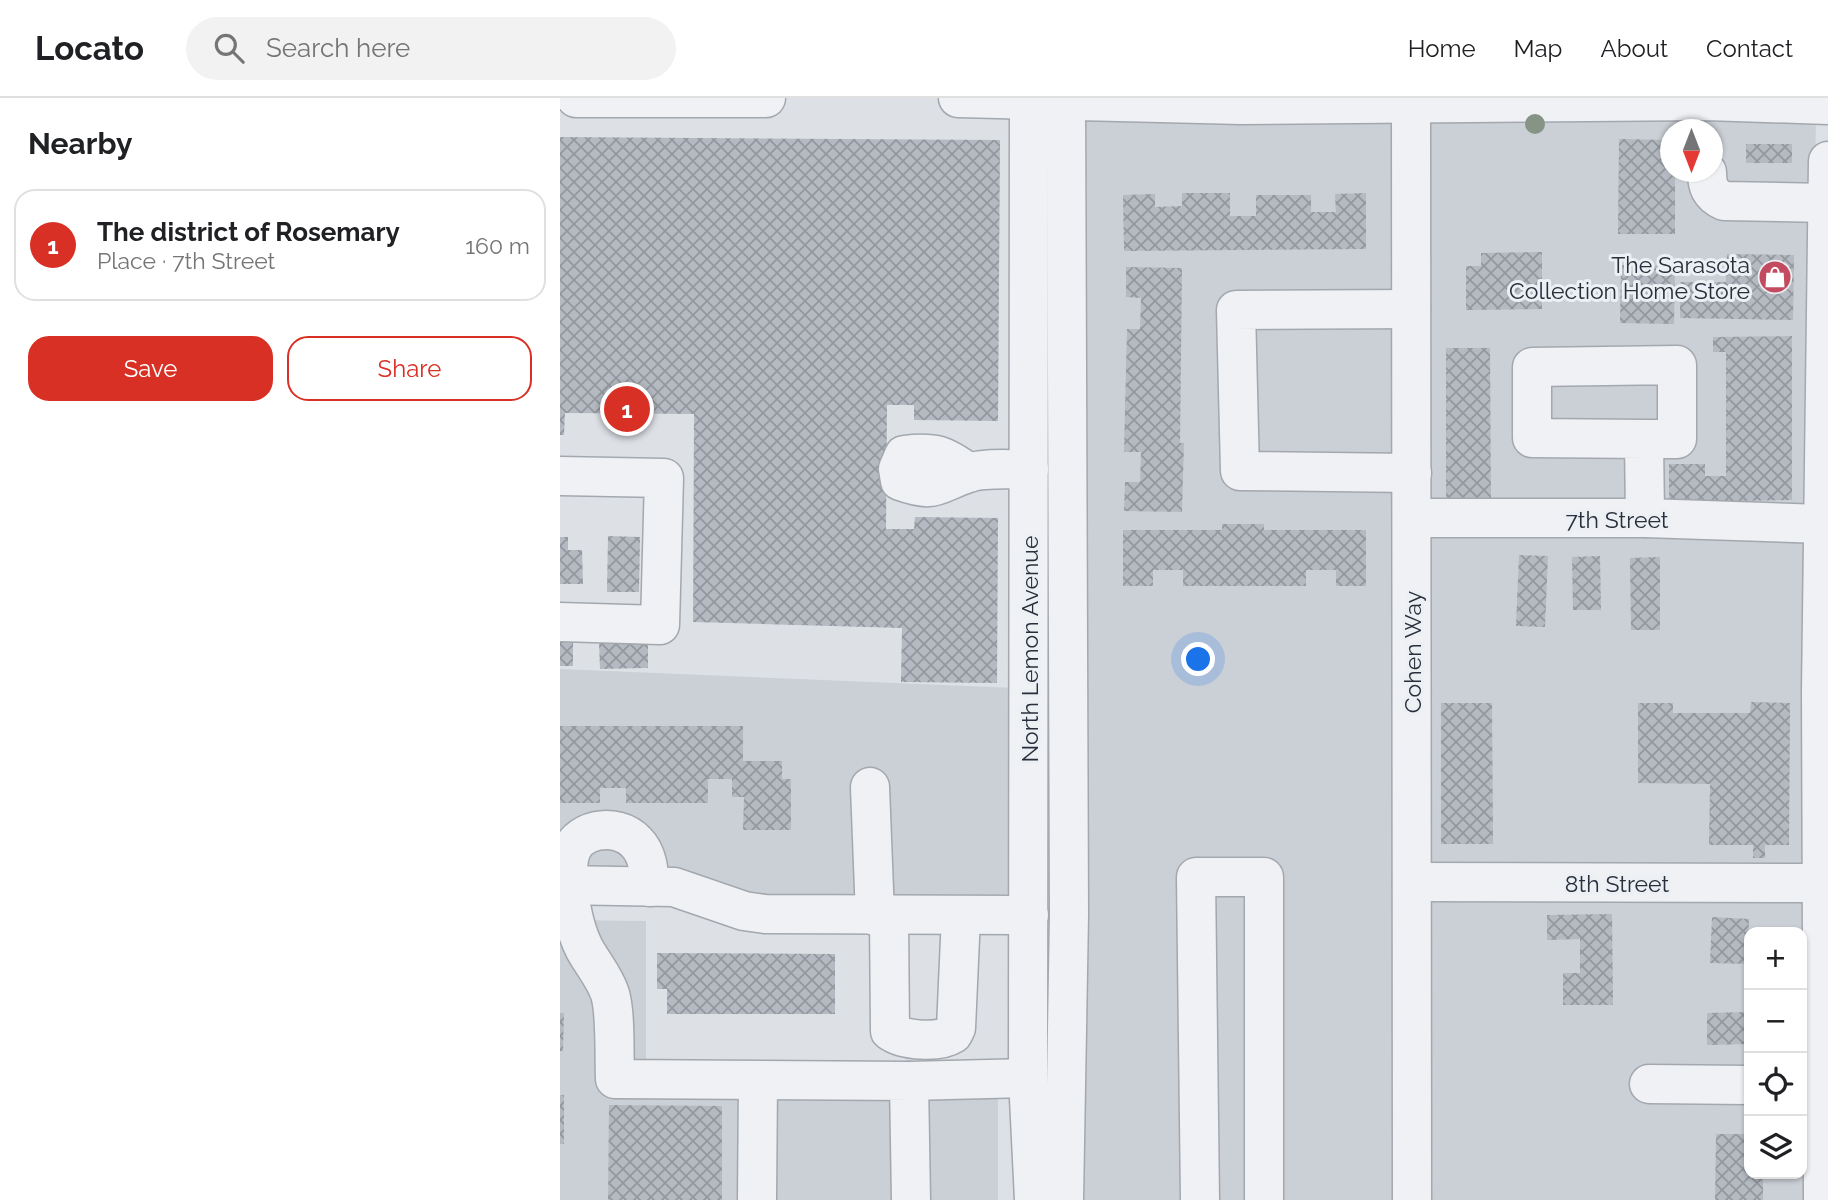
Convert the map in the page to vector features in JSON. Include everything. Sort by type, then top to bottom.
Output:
[{"type":"street","points":[[576,98],[766,98]]},
{"type":"street","points":[[958,98],[1242,101],[1707,115],[1828,105]]},
{"type":"street","points":[[1048,99],[1069,915],[1064,1200]]},
{"type":"street","name":"North Lemon Avenue","points":[[1034,1200],[1028,1078],[1029,469],[1048,99]]},
{"type":"street","name":"Cohen Way","points":[[1411,105],[1412,1200]]},
{"type":"street","points":[[1823,1200],[1812,1087],[1821,883],[1824,691],[1822,523],[1825,482],[1828,161]]},
{"type":"street","points":[[1708,182],[1714,197],[1724,201],[1827,203]]},
{"type":"street","points":[[1411,309],[1236,310],[1240,471],[1412,473]]},
{"type":"street","points":[[1644,439],[1645,518]]},
{"type":"street","points":[[969,473],[1029,469]]},
{"type":"street","points":[[560,476],[664,478],[660,625],[560,622]]},
{"type":"street","name":"7th Street","points":[[1412,518],[1645,518],[1822,523]]},
{"type":"street","points":[[870,787],[890,1031],[903,1037],[942,1038],[953,1034],[956,1028],[961,916]]},
{"type":"street","points":[[662,887],[637,842],[613,829],[587,834],[576,843],[569,856],[565,885],[583,945],[611,995],[615,1079],[909,1081],[1028,1078]]},
{"type":"street","points":[[1200,1200],[1196,877],[1264,877],[1264,1200]]},
{"type":"street","name":"8th Street","points":[[1412,882],[1821,883]]},
{"type":"street","points":[[565,885],[662,887],[744,911],[765,914],[1029,915]]},
{"type":"street","points":[[757,1200],[758,1081]]},
{"type":"street","points":[[909,1081],[911,1200]]},
{"type":"street","points":[[1649,1084],[1744,1085]]},
{"type":"shaded area","points":[[1079,116],[1398,120],[1398,1200],[1077,1200]]},
{"type":"shaded area","points":[[1424,119],[1660,119],[1660,182],[1723,182],[1723,119],[1816,119],[1809,507],[1425,504]]},
{"type":"shaded area","points":[[1425,533],[1809,537],[1808,867],[1426,867]]},
{"type":"shaded area","points":[[560,669],[1016,688],[1016,901],[687,894],[560,870]]},
{"type":"shaded area","points":[[1425,897],[1808,897],[1810,1200],[1425,1200]]},
{"type":"shaded area","points":[[560,920],[646,921],[646,1062],[998,1062],[998,1200],[560,1200]]},
{"type":"building","points":[[560,137],[1000,140],[998,421],[914,420],[914,405],[887,405],[886,529],[914,529],[915,517],[998,518],[997,683],[901,682],[902,628],[693,622],[694,414],[565,413],[564,435],[560,435]]},
{"type":"building","points":[[1619,139],[1660,140],[1660,182],[1675,182],[1675,234],[1618,234]]},
{"type":"building","points":[[1746,144],[1792,144],[1792,163],[1746,163]]},
{"type":"building","points":[[1182,193],[1230,193],[1230,216],[1256,216],[1256,195],[1311,195],[1311,212],[1336,212],[1335,194],[1366,193],[1366,249],[1124,251],[1123,195],[1155,194],[1155,207],[1182,206]]},
{"type":"building","points":[[1542,252],[1542,309],[1466,310],[1466,266],[1481,266],[1481,253]]},
{"type":"building","points":[[1727,254],[1794,255],[1793,320],[1680,318],[1680,282],[1726,282]]},
{"type":"building","points":[[1621,265],[1675,266],[1674,324],[1620,323]]},
{"type":"building","points":[[1126,267],[1182,268],[1182,512],[1124,511],[1125,482],[1140,482],[1141,452],[1124,452],[1127,329],[1140,329],[1141,298],[1126,297]]},
{"type":"building","points":[[1792,336],[1792,500],[1669,502],[1669,464],[1705,464],[1705,476],[1726,476],[1726,352],[1713,352],[1713,337]]},
{"type":"building","points":[[1446,348],[1490,348],[1491,498],[1446,498]]},
{"type":"building","points":[[1222,524],[1264,524],[1264,530],[1366,530],[1366,586],[1336,586],[1336,570],[1306,570],[1306,586],[1183,586],[1183,570],[1153,570],[1153,586],[1123,586],[1123,530],[1222,530]]},
{"type":"building","points":[[608,536],[640,537],[639,592],[607,592]]},
{"type":"building","points":[[560,537],[568,537],[568,550],[582,550],[583,584],[560,584]]},
{"type":"building","points":[[1519,555],[1548,556],[1545,627],[1516,626]]},
{"type":"building","points":[[1600,556],[1601,610],[1573,610],[1572,557]]},
{"type":"building","points":[[1660,557],[1660,630],[1631,630],[1630,558]]},
{"type":"building","points":[[560,640],[573,640],[573,666],[560,666]]},
{"type":"building","points":[[648,642],[648,668],[600,669],[599,643]]},
{"type":"building","points":[[1751,702],[1790,703],[1789,845],[1765,845],[1765,858],[1753,858],[1753,845],[1709,845],[1710,784],[1638,783],[1638,703],[1673,703],[1673,713],[1750,713]]},
{"type":"building","points":[[1441,703],[1492,703],[1493,844],[1441,844]]},
{"type":"building","points":[[560,726],[743,726],[743,761],[782,761],[782,779],[791,779],[791,830],[743,830],[744,797],[732,797],[732,779],[708,779],[708,803],[626,803],[626,788],[600,788],[600,803],[560,803]]},
{"type":"building","points":[[1612,914],[1613,1005],[1563,1005],[1563,973],[1580,973],[1580,939],[1547,940],[1547,915]]},
{"type":"building","points":[[1712,917],[1749,919],[1749,927],[1744,927],[1744,964],[1710,963]]},
{"type":"building","points":[[657,953],[835,954],[835,1014],[667,1014],[667,989],[657,989]]},
{"type":"building","points":[[1744,1012],[1744,1044],[1707,1045],[1707,1013]]},
{"type":"building","points":[[560,1013],[564,1013],[563,1051],[560,1051]]},
{"type":"building","points":[[560,1095],[564,1095],[564,1144],[560,1144]]},
{"type":"building","points":[[609,1105],[722,1106],[722,1200],[608,1200]]},
{"type":"building","points":[[1716,1134],[1744,1134],[1744,1179],[1763,1179],[1763,1200],[1715,1200]]},
{"type":"place","name":"The Sarasota Collection Home Store","points":[[1775,277]]},
{"type":"place","name":"The district of Rosemary","points":[[627,409]]}]
